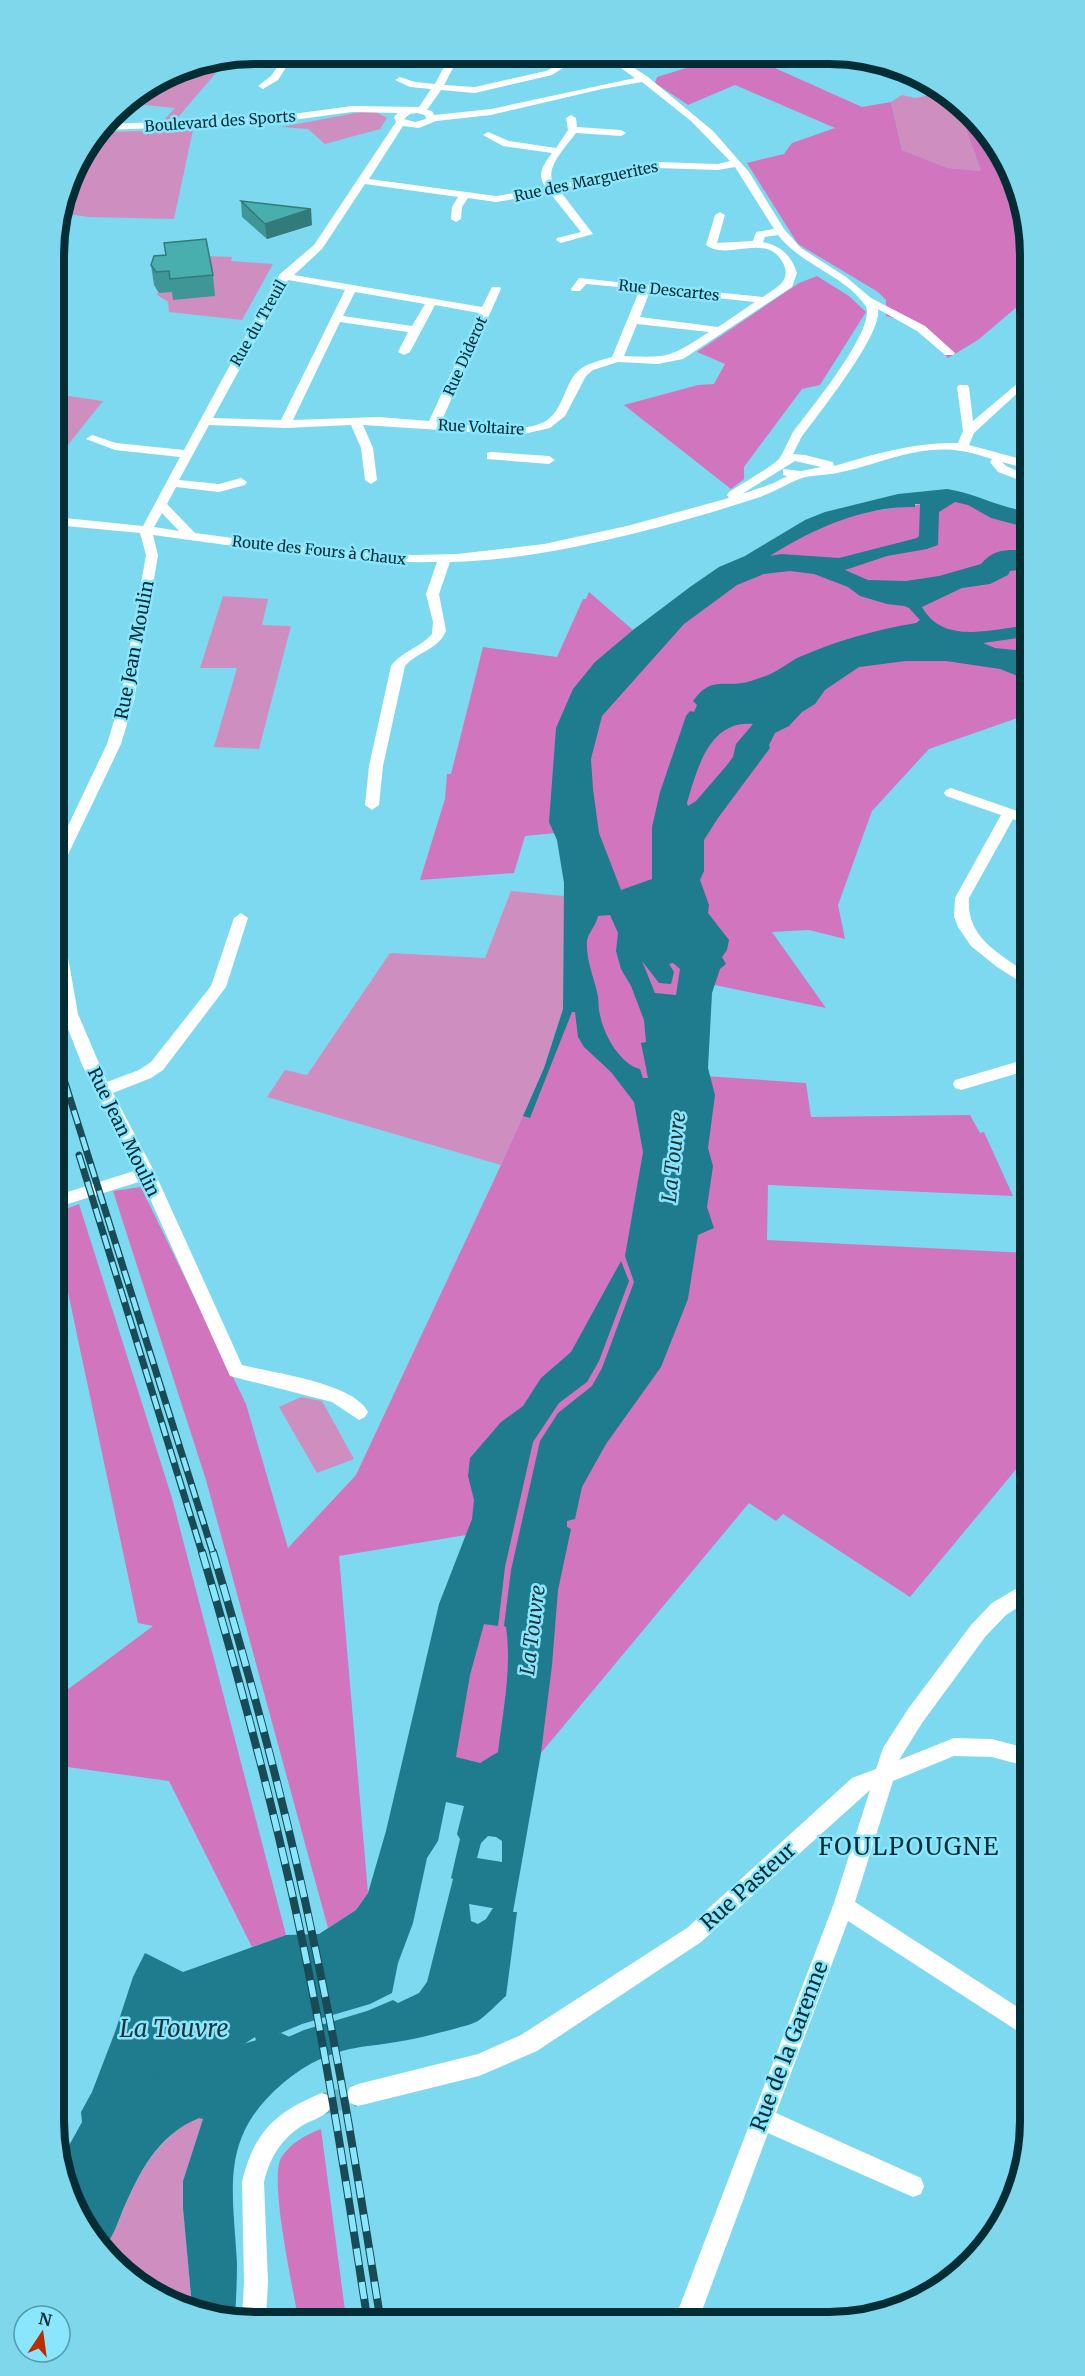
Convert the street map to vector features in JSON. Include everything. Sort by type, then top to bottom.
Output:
[{"type":"street","points":[[263,86],[275,78],[283,65]]},
{"type":"street","points":[[400,119],[417,110],[438,87],[450,65]]},
{"type":"street","points":[[623,65],[645,79],[696,122],[737,163],[780,231],[795,249],[857,290],[866,300],[874,315],[865,337],[787,453],[784,469],[797,475]]},
{"type":"street","points":[[400,80],[413,85],[475,90],[549,73],[558,68]]},
{"type":"street","points":[[395,133],[425,123],[432,118],[491,112],[602,86],[645,79]]},
{"type":"street","name":"Boulevard des Sports","points":[[116,127],[263,121],[371,108],[417,110]]},
{"type":"street","name":"Boulevard des Sports","points":[[371,108],[417,125]]},
{"type":"street","points":[[417,110],[429,113],[432,118]]},
{"type":"street","points":[[561,240],[588,234],[546,181],[545,175],[546,169],[573,130],[571,118]]},
{"type":"street","name":"Rue du Treuil","points":[[146,531],[263,310],[284,276],[318,247],[395,133],[400,119]]},
{"type":"street","points":[[573,130],[621,134]]},
{"type":"street","points":[[488,135],[507,144],[558,152]]},
{"type":"street","name":"Rue des Marguerites","points":[[364,181],[464,196],[514,198],[657,165],[718,167],[737,163]]},
{"type":"street","points":[[456,219],[457,207],[464,196]]},
{"type":"street","points":[[720,215],[711,245],[757,244],[760,234],[780,231]]},
{"type":"street","name":"Rue Voltaire","points":[[205,421],[285,423],[355,421],[434,424],[516,444],[538,428],[555,420],[561,414],[581,374],[598,363],[617,359],[667,360],[690,350],[788,285],[792,273],[789,264],[772,246],[757,244]]},
{"type":"street","points":[[284,276],[486,311]]},
{"type":"street","name":"Rue Descartes","points":[[576,289],[584,280],[765,300]]},
{"type":"street","points":[[617,359],[646,287]]},
{"type":"street","points":[[285,423],[351,289]]},
{"type":"street","name":"Rue Diderot","points":[[434,424],[496,289]]},
{"type":"street","points":[[866,300],[899,314],[924,329],[949,353]]},
{"type":"street","points":[[404,352],[431,302]]},
{"type":"street","points":[[336,318],[415,330]]},
{"type":"street","points":[[633,320],[718,330]]},
{"type":"street","points":[[962,447],[969,431],[1020,385]]},
{"type":"street","points":[[963,387],[969,431]]},
{"type":"street","points":[[355,421],[367,448],[371,480]]},
{"type":"street","points":[[800,431],[809,464]]},
{"type":"street","points":[[92,439],[116,446],[188,454]]},
{"type":"street","points":[[491,456],[516,444],[549,460]]},
{"type":"street","name":"Route des Fours à Chaux","points":[[722,502],[784,461],[835,470],[917,447],[962,447],[1020,463]]},
{"type":"street","points":[[999,457],[996,462],[999,467],[1020,476]]},
{"type":"street","name":"Route des Fours à Chaux","points":[[65,522],[361,557],[444,559],[511,554],[561,546],[770,489],[797,475],[809,464]]},
{"type":"street","points":[[172,483],[219,488],[241,482]]},
{"type":"street","points":[[160,504],[192,537]]},
{"type":"street","name":"Rue Jean Moulin","points":[[65,846],[114,744],[127,701],[152,555],[146,531]]},
{"type":"street","points":[[372,805],[376,766],[398,666],[407,655],[430,643],[440,630],[432,597],[444,559]]},
{"type":"street","points":[[951,793],[1020,817]]},
{"type":"street","points":[[1009,813],[962,898],[961,912],[965,927],[974,938],[1000,962],[1020,976]]},
{"type":"street","points":[[103,1090],[145,1074],[157,1065],[206,1005],[218,987],[241,918]]},
{"type":"street","name":"Rue Jean Moulin","points":[[65,984],[70,1014],[91,1066],[147,1173],[236,1371],[334,1395],[346,1400],[359,1413]]},
{"type":"street","points":[[961,1084],[1020,1070]]},
{"type":"street","points":[[65,1199],[147,1173]]},
{"type":"street","points":[[884,1775],[890,1755],[901,1738],[978,1631],[999,1609],[1020,1595]]},
{"type":"street","points":[[901,1738],[915,1754],[927,1757]]},
{"type":"street","name":"Rue Pasteur","points":[[358,2095],[496,2059],[556,2026],[694,1935],[859,1785],[954,1747],[992,1748],[1020,1756]]},
{"type":"street","name":"Rue de la Garenne","points":[[688,2312],[843,1906],[872,1822],[884,1775]]},
{"type":"street","points":[[843,1906],[1020,2021]]},
{"type":"street","points":[[254,2312],[256,2282],[252,2204],[255,2167],[267,2142],[283,2125],[296,2115],[322,2104]]},
{"type":"street","points":[[761,2118],[913,2186]]},
{"type":"shaded area","points":[[696,65],[768,65],[862,107],[891,102],[902,150],[948,168],[981,171],[963,120],[981,139],[995,160],[1014,206],[1019,231],[1020,304],[978,340],[948,358],[921,331],[905,322],[886,316],[886,300],[878,292],[798,244],[747,163],[784,154],[792,143],[835,128],[735,85],[688,105],[655,83],[657,77]]},
{"type":"shaded area","points":[[220,68],[174,122],[162,122],[175,108],[139,104],[171,84]]},
{"type":"shaded area","points":[[902,95],[915,98],[932,95],[963,120],[981,171],[948,168],[902,150],[891,102]]},
{"type":"shaded area","points":[[361,112],[376,112],[387,118],[380,129],[325,144],[308,129],[281,127]]},
{"type":"shaded area","points":[[193,130],[174,219],[88,217],[69,214],[84,171],[111,132]]},
{"type":"shaded area","points":[[206,256],[232,257],[231,261],[273,264],[242,320],[169,312],[168,302],[156,294],[159,293],[154,285]]},
{"type":"shaded area","points":[[817,276],[849,296],[866,312],[820,385],[802,389],[744,467],[744,479],[731,489],[624,405],[698,385],[714,384],[725,364],[697,352],[799,283]]},
{"type":"shaded area","points":[[65,395],[103,401],[65,448]]},
{"type":"shaded area","points":[[958,499],[1020,512],[1020,717],[929,749],[872,811],[838,905],[845,939],[809,930],[772,932],[826,1008],[710,984],[705,1076],[806,1083],[811,1117],[970,1115],[980,1133],[984,1132],[1013,1196],[768,1185],[767,1240],[1020,1253],[1020,1465],[910,1597],[783,1514],[776,1521],[749,1503],[541,1753],[434,1770],[472,1534],[339,1556],[368,1893],[356,1910],[328,1928],[206,1480],[113,1191],[141,1187],[246,1404],[288,1548],[356,1475],[501,1165],[573,1004],[566,832],[525,836],[514,873],[420,880],[445,799],[447,774],[451,774],[483,647],[557,657],[583,599],[586,599],[589,592],[633,630],[803,530],[846,515]]},
{"type":"shaded area","points":[[223,596],[268,599],[262,625],[291,626],[259,749],[214,747],[237,668],[200,668]]},
{"type":"shaded area","points":[[511,891],[564,896],[563,1009],[544,1068],[501,1165],[267,1097],[285,1070],[307,1075],[390,953],[485,958]]},
{"type":"shaded area","points":[[79,1204],[172,1498],[286,1935],[252,1947],[169,1781],[65,1767],[65,1692],[153,1626],[138,1623],[65,1278],[65,1209]]},
{"type":"shaded area","points":[[301,1397],[322,1401],[354,1459],[317,1473],[279,1407]]},
{"type":"shaded area","points":[[199,2117],[203,2119],[183,2181],[183,2208],[191,2300],[171,2292],[139,2272],[108,2241],[144,2167],[162,2144]]},
{"type":"shaded area","points":[[321,2129],[345,2312],[297,2312],[280,2210],[278,2170],[281,2158],[304,2137]]},
{"type":"water","name":"La Touvre","points":[[947,489],[1020,510],[1020,526],[991,518],[968,505],[955,502],[939,512],[938,545],[887,556],[845,570],[868,580],[906,581],[939,576],[981,564],[991,555],[1001,551],[1020,550],[1020,570],[1010,571],[1008,575],[990,584],[962,588],[922,607],[931,619],[955,631],[983,631],[1020,627],[1020,638],[983,643],[995,648],[1020,650],[1020,677],[1000,669],[946,661],[906,661],[859,667],[825,690],[815,704],[802,712],[789,726],[775,733],[769,745],[770,748],[704,840],[704,871],[700,880],[709,905],[708,913],[729,940],[727,950],[722,957],[726,964],[720,969],[712,993],[708,1068],[715,1095],[708,1148],[713,1166],[707,1207],[714,1228],[698,1235],[688,1299],[661,1367],[606,1444],[582,1487],[575,1519],[567,1521],[567,1527],[571,1529],[558,1590],[552,1665],[541,1753],[513,1912],[517,1912],[506,1996],[482,2018],[471,2024],[413,2039],[333,2054],[312,2063],[282,2084],[262,2104],[248,2124],[239,2145],[234,2166],[233,2211],[237,2263],[235,2310],[194,2301],[191,2300],[183,2208],[183,2181],[203,2119],[199,2118],[184,2125],[172,2134],[151,2157],[135,2183],[108,2241],[90,2216],[79,2193],[67,2149],[82,2122],[81,2112],[92,2092],[133,1977],[145,1953],[183,1972],[286,1935],[319,1934],[356,1910],[368,1893],[386,1831],[439,1604],[472,1519],[474,1500],[468,1476],[470,1458],[501,1422],[523,1406],[541,1378],[571,1352],[621,1261],[629,1281],[599,1361],[587,1382],[559,1403],[533,1442],[505,1567],[498,1626],[484,1624],[470,1675],[456,1757],[480,1763],[498,1752],[507,1674],[508,1642],[504,1626],[511,1570],[540,1441],[558,1413],[592,1386],[602,1368],[634,1282],[625,1256],[643,1152],[634,1102],[611,1072],[584,1047],[578,1037],[575,1012],[572,1012],[530,1118],[523,1116],[544,1068],[563,1009],[564,883],[557,840],[549,822],[556,728],[573,689],[595,662],[633,630],[719,567],[745,556],[805,520],[825,512],[898,494]],"holes":[[[915,504],[920,504],[919,536],[917,538],[839,558],[781,554],[770,556],[803,537],[839,521],[877,510],[915,507]],[[790,571],[814,574],[848,587],[860,596],[909,608],[920,620],[916,623],[885,629],[826,646],[755,680],[713,685],[700,693],[693,701],[697,705],[694,712],[690,711],[686,716],[660,792],[652,827],[652,879],[621,890],[599,833],[593,789],[591,759],[602,716],[684,624],[737,585],[764,574]],[[753,724],[736,744],[733,757],[727,765],[696,801],[688,806],[695,776],[707,749],[715,738],[738,725]],[[610,915],[618,933],[616,951],[621,969],[631,986],[644,1020],[646,1042],[641,1043],[648,1078],[643,1078],[640,1069],[626,1061],[614,1048],[602,1023],[587,948],[588,938],[598,916]],[[642,961],[659,983],[671,984],[674,972],[669,964],[673,963],[680,969],[676,995],[655,993]],[[446,1802],[464,1806],[457,1834],[460,1839],[451,1878],[453,1879],[427,1982],[419,1993],[398,2003],[393,2000],[367,2011],[304,2030],[259,2050],[261,2055],[205,2081],[203,2077],[235,2050],[255,2037],[257,2043],[302,2024],[370,2004],[392,1993],[398,1963],[413,1923],[427,1858],[438,1841]],[[488,1836],[502,1841],[502,1862],[477,1858],[481,1843]],[[469,1904],[493,1908],[486,1919],[478,1924],[471,1921]]]},
{"type":"building","points":[[241,201],[311,209],[265,224]]},
{"type":"building","points":[[206,239],[213,275],[170,279],[169,271],[156,272],[151,265],[154,256],[166,255],[164,243]]},
{"type":"waterway","name":"La Touvre","points":[[172,2081],[281,2052]]},
{"type":"tunnel","points":[[322,2104],[358,2095]]},
{"type":"railway","points":[[65,1082],[213,1553]]},
{"type":"railway","points":[[79,1155],[202,1553]]},
{"type":"railway","points":[[202,1552],[238,1677],[303,1942],[333,2102],[366,2312]]},
{"type":"railway","points":[[213,1552],[267,1744],[303,1889],[341,2079],[379,2312]]},
{"type":"district","name":"FOULPOUGNE","points":[[909,1846]]}]
